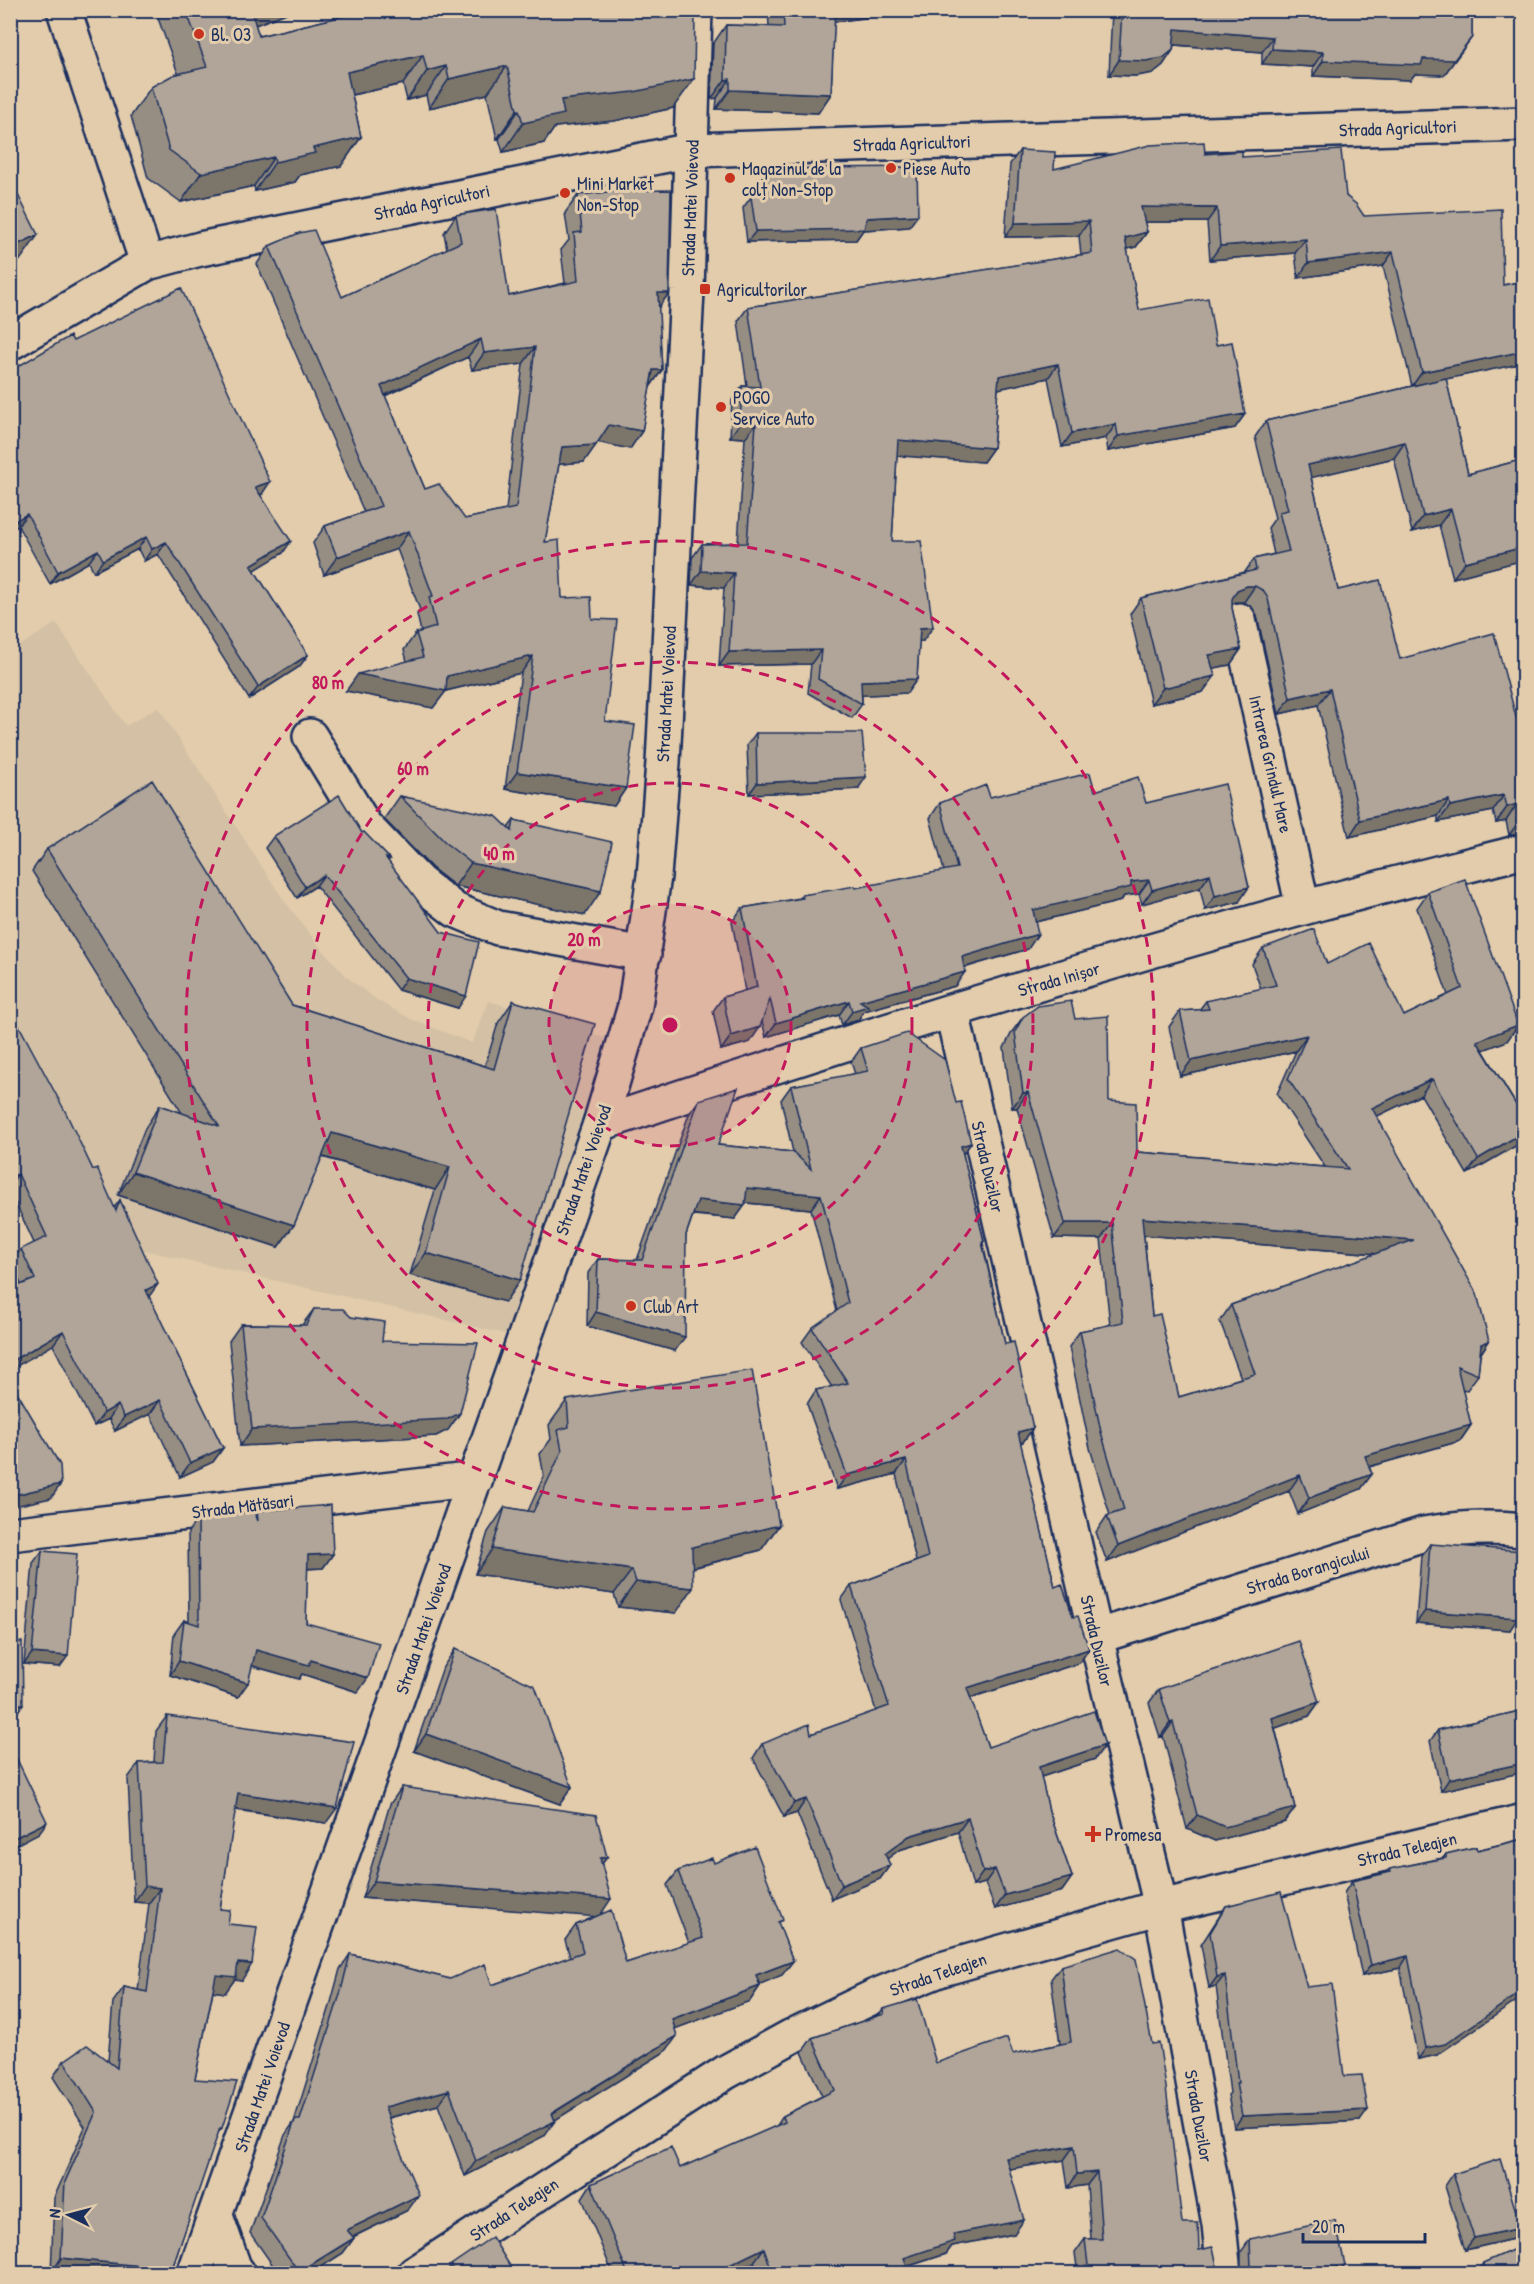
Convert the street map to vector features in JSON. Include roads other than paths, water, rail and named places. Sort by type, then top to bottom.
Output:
[{"type":"street","points":[[64,10],[147,263]]},
{"type":"street","name":"Strada Matei Voievod","points":[[194,2274],[600,1124],[636,1006],[654,876],[663,764],[687,291],[695,10]]},
{"type":"street","name":"Strada Agricultori","points":[[10,343],[147,263],[201,249],[692,150],[1524,124]]},
{"type":"street","name":"Intrarea Grindul Mare","points":[[1239,620],[1303,908]]},
{"type":"street","points":[[310,736],[365,826],[419,882],[455,910],[498,928],[644,954]]},
{"type":"street","name":"Strada Inișor","points":[[600,1124],[790,1061],[1303,908],[1524,851]]},
{"type":"street","name":"Strada Duzilor","points":[[952,1012],[1096,1637],[1161,1907],[1219,2224],[1224,2274]]},
{"type":"street","name":"Strada Mătăsari","points":[[10,1534],[476,1479]]},
{"type":"street","name":"Strada Borangicului","points":[[1096,1637],[1424,1534],[1461,1527],[1524,1530]]},
{"type":"street","name":"Strada Teleajen","points":[[414,2274],[726,2072],[792,2036],[875,1996],[942,1969],[1161,1907],[1524,1821]]},
{"type":"street","points":[[216,2216],[239,2274]]},
{"type":"place","name":"Bl. O3","points":[[199,34]]},
{"type":"place","name":"Piese Auto","points":[[891,168]]},
{"type":"place","name":"Magazinul de la colț Non-Stop","points":[[730,178]]},
{"type":"place","name":"Mini Market Non-Stop","points":[[565,193]]},
{"type":"place","name":"Agricultorilor","points":[[705,289]]},
{"type":"place","name":"POGO Service Auto","points":[[721,407]]},
{"type":"place","name":"Club Art","points":[[631,1306]]},
{"type":"place","name":"Promesa","points":[[1093,1834]]}]
